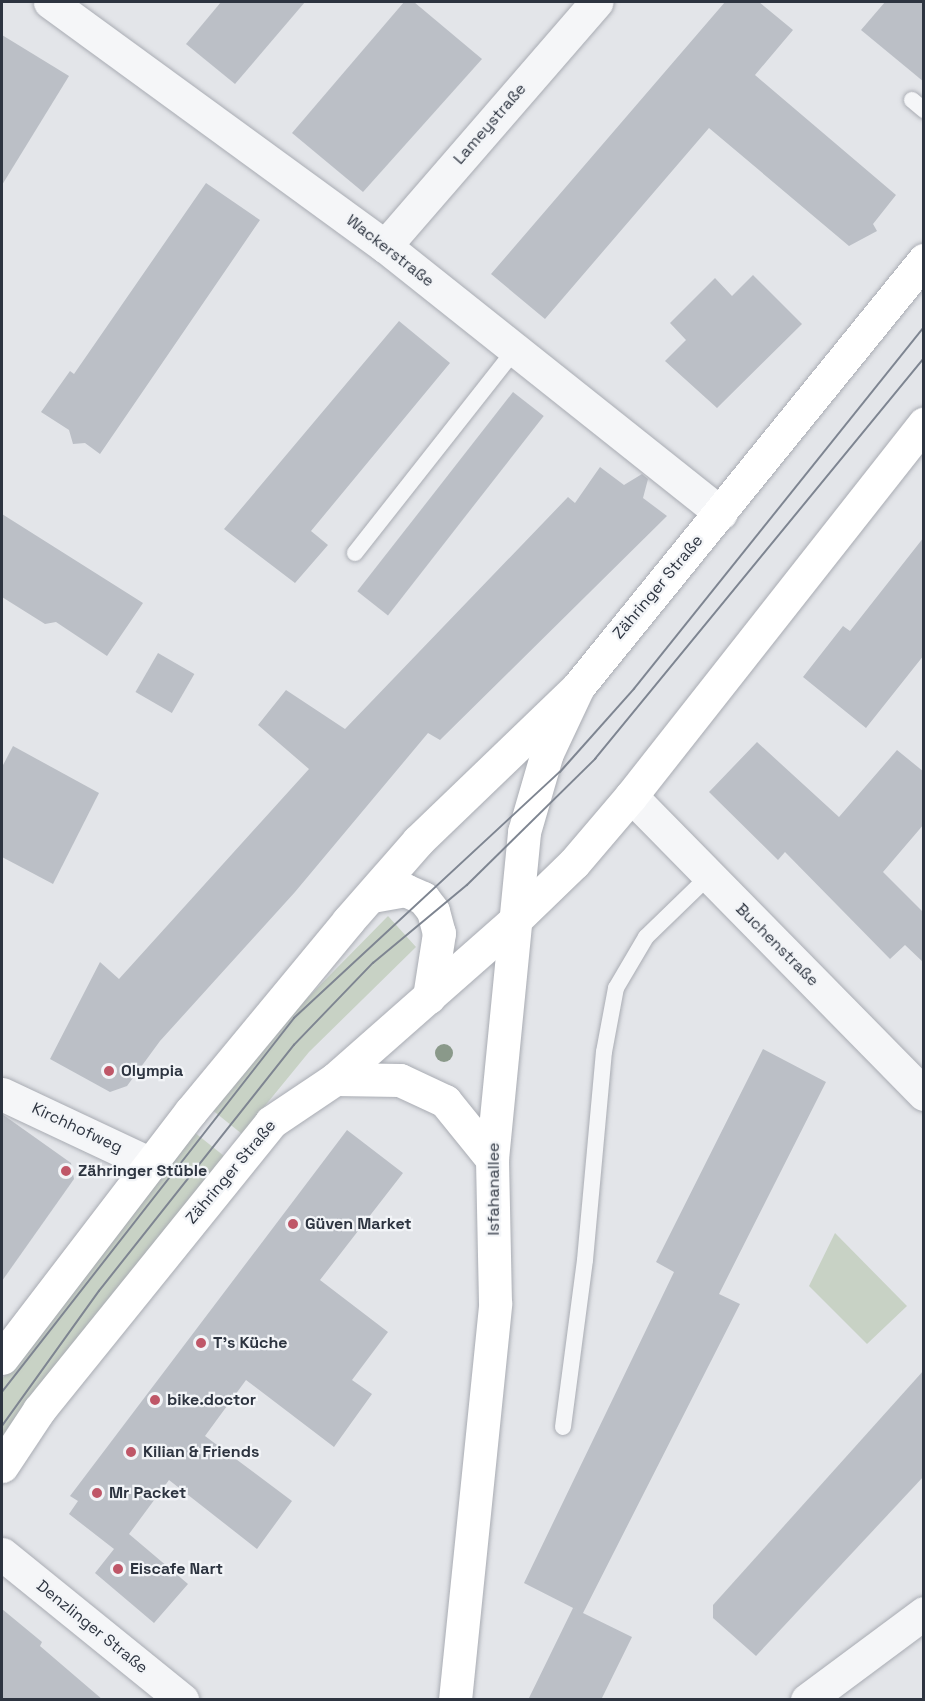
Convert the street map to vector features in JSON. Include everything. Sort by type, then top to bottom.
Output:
[{"type":"main road","name":"Zähringer Straße","points":[[2,1358],[151,1164],[418,841],[578,687],[924,260]]},
{"type":"main road","name":"Zähringer Straße","points":[[2,1466],[46,1401],[270,1122],[335,1079],[512,923],[574,863],[631,796],[924,424]]},
{"type":"main road","name":"Isfahanallee","points":[[455,1700],[495,1303],[492,1159],[512,923],[532,802],[578,687]]},
{"type":"main road","points":[[372,896],[405,890],[423,898],[433,911],[439,933],[429,998]]},
{"type":"main road","points":[[335,1079],[400,1080],[444,1101],[492,1159]]},
{"type":"street","name":"Wackerstraße","points":[[50,2],[385,246],[721,513]]},
{"type":"street","name":"Lameystraße","points":[[385,246],[596,2]]},
{"type":"street","name":"Buchenstraße","points":[[631,796],[924,1094]]},
{"type":"street","name":"Kirchhofweg","points":[[2,1094],[151,1164]]},
{"type":"street","name":"Denzlinger Straße","points":[[2,1554],[182,1700]]},
{"type":"street","points":[[807,1700],[924,1613]]},
{"type":"lane","points":[[355,553],[515,350]]},
{"type":"lane","points":[[563,1427],[585,1260],[604,1052],[616,988],[646,937],[709,876]]},
{"type":"shaded area","points":[[388,916],[416,947],[309,1052],[242,1134],[211,1109],[279,1027]]},
{"type":"shaded area","points":[[194,1132],[224,1156],[2,1441],[2,1379]]},
{"type":"shaded area","points":[[835,1233],[907,1306],[867,1344],[809,1286]]},
{"type":"building","points":[[221,2],[305,2],[235,84],[186,44]]},
{"type":"building","points":[[404,2],[414,2],[482,59],[363,192],[292,133]]},
{"type":"building","points":[[725,2],[759,2],[793,30],[755,75],[896,195],[873,224],[877,231],[849,246],[709,128],[545,319],[491,274]]},
{"type":"building","points":[[885,2],[924,2],[924,82],[861,30]]},
{"type":"building","points":[[2,35],[69,76],[2,185]]},
{"type":"building","points":[[206,183],[260,220],[100,454],[85,443],[73,444],[69,430],[41,412],[70,371],[74,374]]},
{"type":"building","points":[[753,275],[802,324],[717,408],[665,361],[686,340],[670,323],[715,278],[732,296]]},
{"type":"building","points":[[399,321],[450,363],[311,531],[328,545],[295,583],[224,529]]},
{"type":"building","points":[[513,392],[544,416],[388,615],[357,591]]},
{"type":"building","points":[[600,467],[624,485],[642,474],[648,479],[643,498],[667,516],[440,740],[428,733],[295,892],[160,1041],[127,1086],[110,1092],[50,1059],[100,962],[119,979],[309,769],[258,725],[286,690],[345,729],[568,497],[575,503]]},
{"type":"building","points":[[2,514],[143,603],[107,656],[56,622],[45,624],[2,597]]},
{"type":"building","points":[[924,537],[924,655],[866,728],[803,677],[843,626],[850,631]]},
{"type":"building","points":[[158,653],[194,674],[172,713],[136,692]]},
{"type":"building","points":[[757,742],[839,817],[897,750],[924,772],[924,824],[883,872],[924,913],[924,963],[905,945],[890,959],[785,852],[778,860],[709,792]]},
{"type":"building","points":[[13,746],[99,793],[53,884],[2,857],[2,767]]},
{"type":"building","points":[[763,1049],[826,1082],[719,1294],[740,1304],[583,1613],[632,1637],[601,1700],[528,1700],[573,1608],[579,1611],[524,1583],[674,1272],[656,1262]]},
{"type":"building","points":[[2,1114],[71,1163],[74,1179],[2,1281]]},
{"type":"building","points":[[347,1130],[403,1173],[320,1280],[388,1332],[352,1380],[372,1394],[334,1447],[246,1380],[205,1436],[292,1501],[257,1549],[169,1480],[129,1534],[188,1584],[154,1623],[95,1573],[114,1549],[69,1514],[78,1501],[70,1496]]},
{"type":"building","points":[[924,1370],[924,1476],[756,1656],[713,1618],[713,1605]]},
{"type":"building","points":[[2,1609],[42,1642],[40,1646],[103,1700],[2,1700]]},
{"type":"tram line","points":[[2,1392],[294,1018],[560,772],[634,689],[924,327]]},
{"type":"tram line","points":[[2,1426],[99,1291],[294,1045],[373,963],[467,885],[595,759],[924,358]]},
{"type":"place","name":"Olympia","points":[[109,1071]]},
{"type":"place","name":"Zähringer Stüble","points":[[66,1171]]},
{"type":"place","name":"Güven Market","points":[[293,1224]]},
{"type":"place","name":"T's Küche","points":[[201,1343]]},
{"type":"place","name":"bike.doctor","points":[[155,1400]]},
{"type":"place","name":"Kilian & Friends","points":[[131,1452]]},
{"type":"place","name":"Mr Packet","points":[[97,1493]]},
{"type":"place","name":"Eiscafe Nart","points":[[118,1569]]}]
